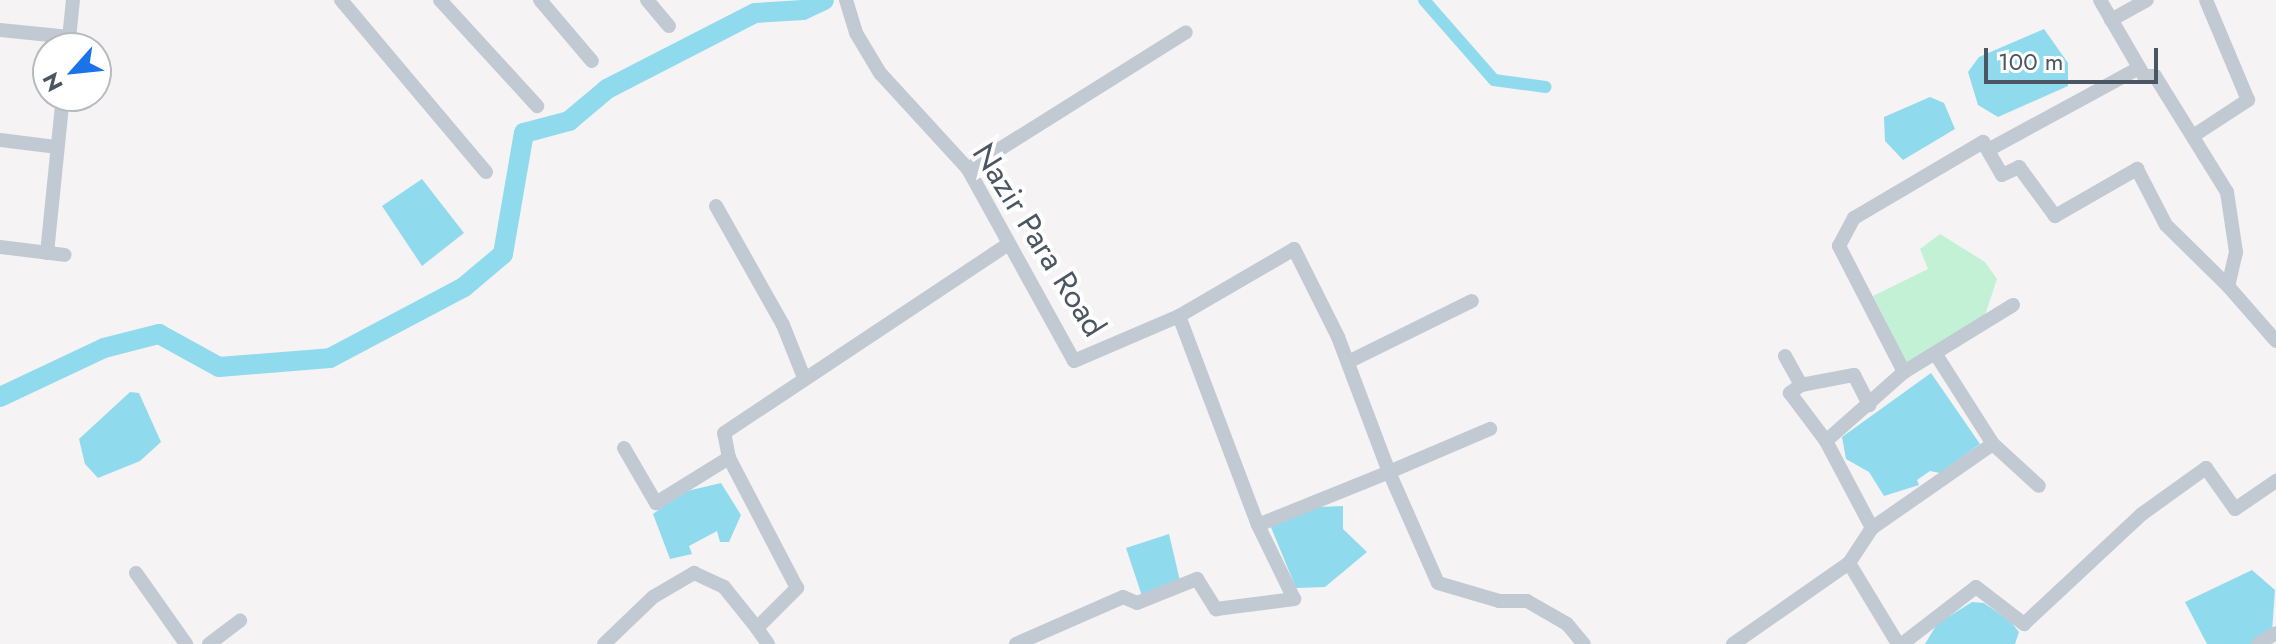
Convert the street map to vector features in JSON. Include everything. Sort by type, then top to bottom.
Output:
[{"type":"street","points":[[70,32],[73,0]]},
{"type":"street","points":[[341,0],[486,172]]},
{"type":"street","points":[[440,0],[537,106]]},
{"type":"street","points":[[540,0],[592,61]]},
{"type":"street","points":[[647,0],[669,26]]},
{"type":"street","points":[[2100,0],[2139,68],[2155,76],[2227,192],[2236,252],[2228,286]]},
{"type":"street","points":[[2111,20],[2147,0]]},
{"type":"street","points":[[2193,136],[2248,100],[2206,0]]},
{"type":"street","name":"Nazir Para Road","points":[[847,1],[856,33],[880,73],[968,169],[1005,246],[1074,361],[1179,316]]},
{"type":"street","points":[[0,30],[32,36]]},
{"type":"street","points":[[968,169],[1186,32]]},
{"type":"street","points":[[1988,150],[2139,68]]},
{"type":"street","points":[[47,253],[61,112]]},
{"type":"street","points":[[0,140],[56,147]]},
{"type":"street","points":[[1904,372],[1839,246],[1843,229],[1983,142],[2002,175],[2019,167],[2055,216],[2137,169],[2166,225],[2228,286],[2276,341]]},
{"type":"street","points":[[716,206],[783,325],[803,375]]},
{"type":"street","points":[[757,628],[797,588],[729,458],[724,433],[803,375],[1005,246]]},
{"type":"street","points":[[0,247],[65,255]]},
{"type":"street","points":[[1016,644],[1123,597],[1137,603],[1197,579],[1216,609],[1294,599],[1258,525],[1179,316],[1294,249],[1348,362],[1389,472],[1438,583],[1499,601],[1527,601],[1567,624],[1584,644]]},
{"type":"street","points":[[1348,362],[1472,301]]},
{"type":"street","points":[[1826,441],[1904,372],[2013,305]]},
{"type":"street","points":[[1935,353],[1993,444],[2039,486]]},
{"type":"street","points":[[1785,356],[1801,385]]},
{"type":"street","points":[[1869,405],[1854,375],[1801,385],[1790,393],[1826,441],[1872,528]]},
{"type":"street","points":[[1258,525],[1490,429]]},
{"type":"street","points":[[1733,644],[1849,563],[1872,528],[1993,444]]},
{"type":"street","points":[[624,448],[656,503],[729,458]]},
{"type":"street","points":[[1849,563],[1900,644],[1976,587],[2024,624],[2142,514],[2206,468],[2235,509],[2276,481]]},
{"type":"street","points":[[136,573],[186,644]]},
{"type":"street","points":[[604,644],[653,597],[694,573],[724,587],[768,644]]},
{"type":"street","points":[[209,644],[240,621]]},
{"type":"street","points":[[2258,644],[2276,633]]},
{"type":"green space","points":[[1940,234],[1985,262],[1997,279],[1984,318],[1906,363],[1873,296],[1928,269],[1920,249]]},
{"type":"water","points":[[2044,29],[2068,63],[2068,86],[1998,117],[1978,105],[1968,72],[1979,57]]},
{"type":"water","points":[[1930,97],[1944,103],[1955,129],[1903,160],[1885,141],[1884,117]]},
{"type":"water","points":[[422,179],[464,233],[422,266],[382,206]]},
{"type":"water","points":[[1931,373],[1980,444],[1940,473],[1930,471],[1917,480],[1919,485],[1884,496],[1869,472],[1846,459],[1842,437]]},
{"type":"water","points":[[130,392],[139,393],[161,442],[140,461],[98,478],[85,464],[79,439]]},
{"type":"water","points":[[721,483],[741,515],[729,542],[720,542],[717,531],[689,546],[692,554],[670,559],[653,514],[683,492]]},
{"type":"water","points":[[1343,506],[1343,529],[1367,552],[1325,587],[1296,588],[1270,525],[1319,507]]},
{"type":"water","points":[[1169,534],[1180,581],[1142,596],[1126,548]]},
{"type":"water","points":[[2252,570],[2275,590],[2272,632],[2252,644],[2207,644],[2185,602]]},
{"type":"water","points":[[1972,602],[1984,603],[2011,622],[2019,632],[2015,644],[1925,644],[1937,624]]},
{"type":"waterway","points":[[0,397],[104,348],[159,334],[219,367],[330,358],[464,287],[503,254],[524,133],[569,121],[607,89],[755,13],[803,10],[824,0]]},
{"type":"waterway","points":[[1424,0],[1494,80],[1546,87]]}]
